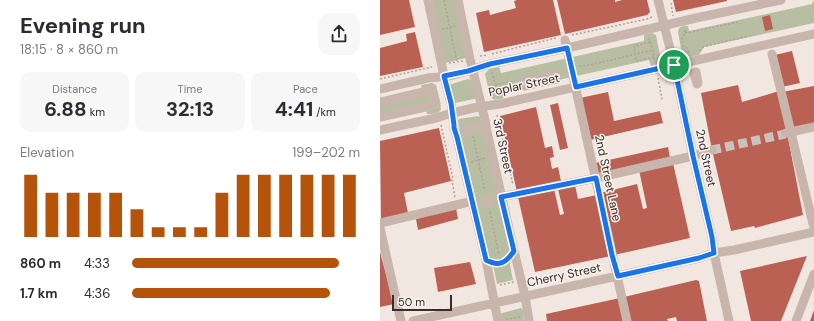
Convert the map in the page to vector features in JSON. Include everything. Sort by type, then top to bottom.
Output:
[{"type":"street","points":[[428,0],[451,103],[454,128],[473,201],[494,303],[500,320]]},
{"type":"street","name":"3rd Street","points":[[458,0],[501,197],[525,296],[527,318]]},
{"type":"street","name":"2nd Street","points":[[658,0],[674,65],[730,321]]},
{"type":"street","points":[[380,89],[473,70],[490,64],[566,44],[665,25],[781,0]]},
{"type":"street","name":"Poplar Street","points":[[380,130],[482,106],[500,104],[814,34]]},
{"type":"street","name":"2nd Street Lane","points":[[566,44],[627,321]]},
{"type":"street","points":[[772,54],[788,133],[814,228]]},
{"type":"street","points":[[380,102],[432,90],[435,106],[380,117]]},
{"type":"street","points":[[788,133],[814,127]]},
{"type":"street","points":[[457,137],[464,131],[471,128],[481,128],[487,132]]},
{"type":"street","points":[[501,197],[596,178],[693,156],[712,150]]},
{"type":"street","points":[[380,223],[473,201]]},
{"type":"street","points":[[380,228],[400,321]]},
{"type":"street","name":"Cherry Street","points":[[413,321],[814,232]]},
{"type":"street","points":[[486,260],[491,263],[500,263],[509,258],[514,251]]},
{"type":"street","points":[[796,321],[814,274]]},
{"type":"path","points":[[444,0],[457,62]]},
{"type":"path","points":[[671,3],[673,16],[677,15]]},
{"type":"path","points":[[685,33],[738,22]]},
{"type":"path","points":[[438,30],[460,25]]},
{"type":"path","points":[[684,26],[685,33],[682,39],[683,46],[688,48],[690,56]]},
{"type":"path","points":[[648,34],[655,65]]},
{"type":"path","points":[[698,54],[703,46],[748,36]]},
{"type":"path","points":[[650,42],[634,46],[636,61],[654,57]]},
{"type":"path","points":[[446,64],[467,60]]},
{"type":"path","points":[[380,79],[432,67]]},
{"type":"path","points":[[492,69],[498,99]]},
{"type":"path","points":[[657,74],[662,99]]},
{"type":"path","points":[[497,115],[513,184]]},
{"type":"path","points":[[438,126],[441,125],[444,128],[454,179],[452,180],[456,201]]},
{"type":"path","points":[[472,131],[500,259]]},
{"type":"path","points":[[467,164],[489,157]]},
{"type":"path","points":[[498,285],[514,282]]},
{"type":"path","points":[[500,320],[527,318]]},
{"type":"green space","points":[[432,0],[455,0],[466,58],[445,63]]},
{"type":"green space","points":[[814,0],[814,23],[704,47],[699,55],[685,57],[682,54],[678,32],[681,27],[688,26],[689,31],[812,4]]},
{"type":"green space","points":[[652,33],[656,35],[661,61],[660,63],[651,66],[649,60],[504,92],[504,98],[500,99],[494,100],[490,96],[485,74],[489,69],[499,67],[501,73],[644,41],[644,35]]},
{"type":"green space","points":[[468,79],[471,80],[476,98],[455,103],[450,85]]},
{"type":"green space","points":[[432,83],[436,85],[440,99],[441,109],[439,112],[427,114],[426,109],[380,120],[380,100],[422,90],[421,85]]},
{"type":"green space","points":[[480,117],[509,246],[510,265],[513,280],[497,284],[494,269],[486,250],[458,121],[459,119]]},
{"type":"green space","points":[[521,308],[523,310],[524,321],[502,321],[502,313]]},
{"type":"building","points":[[380,0],[409,0],[415,27],[380,35]]},
{"type":"building","points":[[553,0],[561,35],[484,52],[476,13],[489,10],[490,15],[516,8],[514,1]]},
{"type":"building","points":[[557,0],[615,0],[615,2],[622,0],[647,0],[650,12],[647,15],[565,34]]},
{"type":"building","points":[[673,0],[727,0],[727,1],[676,12]]},
{"type":"building","points":[[770,15],[773,29],[765,31],[762,17]]},
{"type":"building","points":[[415,32],[423,67],[380,76],[380,48],[407,41],[406,34]]},
{"type":"building","points":[[792,51],[800,83],[782,87],[775,55]]},
{"type":"building","points":[[738,85],[742,102],[779,91],[803,215],[755,228],[754,226],[731,231],[712,150],[701,93]]},
{"type":"building","points":[[814,86],[814,124],[792,129],[782,92]]},
{"type":"building","points":[[608,92],[614,121],[660,111],[663,123],[590,140],[580,98]]},
{"type":"building","points":[[558,103],[568,148],[560,150],[550,105]]},
{"type":"building","points":[[536,107],[545,148],[552,146],[554,157],[550,158],[552,169],[558,167],[561,181],[517,192],[500,116]]},
{"type":"building","points":[[439,128],[451,181],[404,193],[408,213],[381,219],[380,141]]},
{"type":"building","points":[[668,147],[670,158],[597,174],[595,163]]},
{"type":"building","points":[[673,163],[690,238],[614,255],[600,193],[637,184],[643,209],[647,208],[639,170]]},
{"type":"building","points":[[575,185],[578,199],[597,195],[611,256],[535,272],[518,197],[554,189],[560,215],[564,214],[558,189]]},
{"type":"building","points":[[456,208],[458,219],[418,230],[416,219]]},
{"type":"building","points":[[380,252],[394,304],[380,307]]},
{"type":"building","points":[[807,256],[781,321],[751,321],[740,271]]},
{"type":"building","points":[[470,262],[476,284],[438,292],[434,268]]},
{"type":"building","points":[[696,280],[699,281],[707,321],[677,321],[676,317],[667,319],[668,321],[629,321],[624,297]]},
{"type":"building","points":[[620,298],[625,321],[547,321],[546,314]]},
{"type":"building","points":[[814,310],[814,321],[810,321]]},
{"type":"tunnel","points":[[712,150],[785,134]]},
{"type":"route","points":[[567,48],[576,87],[674,65],[712,237],[714,253],[699,258],[618,276],[612,255],[596,178],[501,197],[514,251],[509,258],[500,263],[491,263],[486,260],[473,201],[454,128],[451,103],[444,76],[468,71],[490,64],[567,48]]}]
